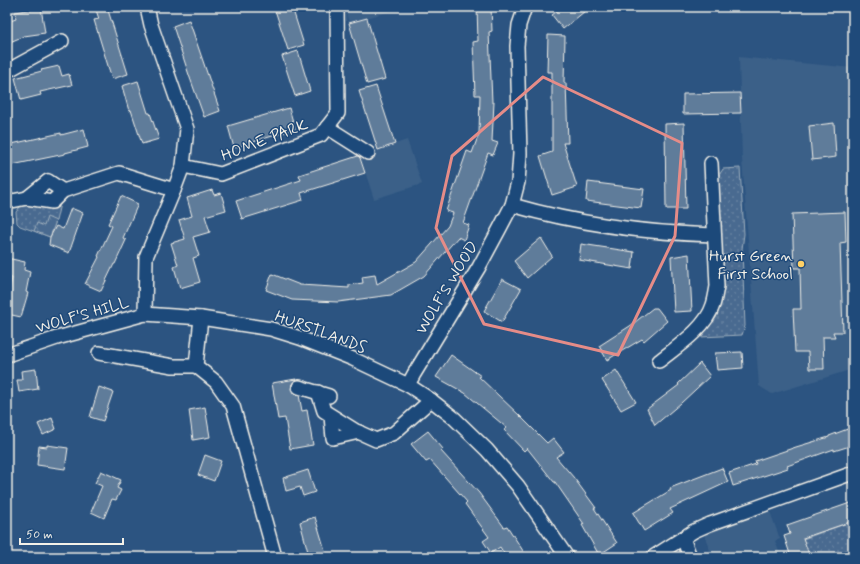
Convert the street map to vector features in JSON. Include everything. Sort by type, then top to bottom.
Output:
[{"type":"street","points":[[145,314],[146,257],[183,166],[187,129],[151,25],[147,7]]},
{"type":"street","name":"HOME PARK","points":[[183,166],[221,174],[321,135],[338,113],[337,7]]},
{"type":"street","name":"WOLF'S WOOD","points":[[408,385],[479,266],[512,205],[518,182],[520,154],[517,46],[519,25],[525,7]]},
{"type":"street","points":[[7,71],[62,41]]},
{"type":"street","points":[[327,127],[368,153]]},
{"type":"street","points":[[659,361],[691,336],[706,320],[713,305],[717,286],[711,163]]},
{"type":"street","points":[[7,202],[28,198],[52,202],[63,191],[119,173],[174,190]]},
{"type":"street","points":[[512,205],[574,221],[604,226],[676,234],[714,235]]},
{"type":"street","name":"HURSTLANDS","points":[[145,314],[201,318],[271,329],[300,338],[353,359],[408,385],[431,400],[454,418],[487,450],[518,486],[567,557]]},
{"type":"street","name":"WOLF'S HILL","points":[[7,355],[57,338],[145,314]]},
{"type":"street","points":[[196,366],[201,318]]},
{"type":"street","points":[[99,353],[173,366],[196,366],[216,382],[233,406],[275,557]]},
{"type":"street","points":[[299,387],[324,394],[324,411],[358,432],[376,440],[394,433],[431,400]]},
{"type":"street","points":[[653,557],[694,531],[710,524],[853,473]]},
{"type":"street","points":[[683,538],[690,557]]},
{"type":"highlighted area","points":[[543,77],[682,143],[675,236],[618,355],[484,324],[436,228],[452,156]]},
{"type":"shaded area","points":[[363,7],[402,8],[349,23],[346,12]]},
{"type":"shaded area","name":"Hurst Green First School","points":[[739,57],[853,68],[853,369],[772,394],[759,386],[742,159]]},
{"type":"shaded area","points":[[407,140],[422,184],[374,199],[360,156]]},
{"type":"shaded area","points":[[769,509],[780,539],[775,541],[781,557],[712,557],[704,533]]},
{"type":"green space","points":[[740,168],[744,234],[742,249],[745,326],[742,335],[701,337],[716,318],[721,304],[724,284],[718,177],[723,169]]},
{"type":"green space","points":[[63,191],[56,221],[50,237],[20,226],[17,223],[16,212],[27,198],[51,202]]},
{"type":"green space","points":[[47,217],[56,221],[50,237],[34,231],[37,223],[44,226]]},
{"type":"green space","points":[[853,521],[853,557],[810,557],[803,539]]},
{"type":"building","points":[[95,7],[107,7],[128,74],[112,79],[94,20],[99,19]]},
{"type":"building","points":[[283,7],[292,7],[304,45],[288,50],[275,10]]},
{"type":"building","points":[[477,7],[491,7],[492,31],[489,32],[492,102],[494,102],[492,141],[498,143],[493,155],[488,153],[463,223],[469,225],[464,240],[458,237],[424,276],[391,295],[338,302],[292,300],[266,290],[272,274],[300,285],[349,288],[349,285],[363,283],[362,277],[375,275],[377,284],[416,262],[448,226],[453,213],[446,211],[467,151],[472,153],[479,134],[480,95],[475,95],[473,42],[478,41]]},
{"type":"building","points":[[563,7],[590,7],[563,29],[552,15]]},
{"type":"building","points":[[41,8],[45,33],[24,36],[10,42],[7,35],[7,22],[16,19],[15,12]]},
{"type":"building","points":[[367,18],[385,79],[367,84],[349,23]]},
{"type":"building","points":[[189,20],[220,111],[204,117],[173,26]]},
{"type":"building","points":[[548,35],[565,36],[564,83],[566,83],[568,143],[563,143],[577,187],[552,195],[540,156],[552,152],[552,72],[547,72]]},
{"type":"building","points":[[298,51],[310,91],[295,96],[282,56]]},
{"type":"building","points":[[59,66],[62,76],[69,74],[72,85],[40,92],[41,95],[21,100],[15,78]]},
{"type":"building","points":[[138,81],[148,113],[150,113],[159,139],[142,144],[131,110],[129,111],[122,86]]},
{"type":"building","points":[[376,86],[395,144],[378,150],[359,91]]},
{"type":"building","points":[[740,93],[741,113],[683,114],[683,94]]},
{"type":"building","points":[[289,108],[295,129],[234,148],[228,126]]},
{"type":"building","points":[[684,123],[686,209],[666,209],[665,124]]},
{"type":"building","points":[[834,123],[836,157],[812,160],[809,126]]},
{"type":"building","points":[[84,129],[88,147],[65,154],[7,166],[7,145]]},
{"type":"building","points":[[358,156],[365,173],[301,193],[303,200],[242,219],[236,201],[301,180],[299,175]]},
{"type":"building","points":[[588,182],[644,189],[641,208],[586,201]]},
{"type":"building","points":[[212,190],[214,195],[221,193],[226,210],[205,216],[210,232],[193,237],[199,256],[193,258],[200,282],[180,288],[174,267],[178,265],[171,243],[185,239],[179,220],[192,216],[187,198]]},
{"type":"building","points":[[121,196],[138,204],[123,238],[126,240],[101,291],[85,284],[99,257],[98,256],[112,226],[108,224]]},
{"type":"building","points":[[71,208],[83,213],[69,253],[49,245],[50,237],[56,226],[63,229]]},
{"type":"building","points":[[845,212],[846,242],[840,243],[843,332],[833,332],[835,337],[823,337],[824,369],[809,369],[808,352],[795,352],[793,309],[801,309],[800,268],[794,268],[792,214]]},
{"type":"building","points":[[541,238],[552,256],[527,278],[514,261]]},
{"type":"building","points":[[581,244],[634,252],[632,269],[579,260]]},
{"type":"building","points":[[689,254],[692,311],[674,312],[671,257]]},
{"type":"building","points":[[7,258],[25,262],[24,270],[30,272],[26,292],[28,293],[21,317],[7,314],[7,301],[12,278],[7,277]]},
{"type":"building","points":[[502,279],[521,289],[502,322],[484,311]]},
{"type":"building","points":[[653,308],[657,308],[667,321],[644,341],[642,339],[607,360],[599,346],[630,326]]},
{"type":"building","points":[[742,352],[743,368],[717,370],[715,353]]},
{"type":"building","points":[[451,355],[481,376],[479,377],[547,443],[553,438],[564,452],[556,457],[574,478],[596,508],[594,508],[617,543],[599,555],[582,525],[584,524],[555,482],[527,448],[524,451],[504,430],[507,428],[465,393],[436,377]]},
{"type":"building","points":[[700,363],[710,376],[655,425],[647,409],[679,385],[678,384]]},
{"type":"building","points":[[36,369],[38,389],[19,392],[17,380],[22,380],[21,371]]},
{"type":"building","points":[[616,370],[636,402],[621,410],[602,380]]},
{"type":"building","points":[[296,379],[292,384],[291,389],[293,393],[299,395],[302,411],[307,410],[313,445],[290,449],[285,418],[278,419],[272,383]]},
{"type":"building","points":[[99,387],[113,392],[103,421],[90,417]]},
{"type":"building","points":[[205,407],[210,437],[193,440],[189,410]]},
{"type":"building","points":[[52,418],[56,429],[43,435],[38,424]]},
{"type":"building","points":[[853,427],[853,445],[834,451],[834,449],[787,466],[788,468],[733,486],[729,473],[756,464],[755,461],[829,437]]},
{"type":"building","points":[[428,431],[443,449],[441,451],[479,493],[504,527],[507,526],[527,557],[506,557],[500,547],[491,553],[483,541],[489,537],[465,504],[467,502],[430,460],[426,462],[411,444]]},
{"type":"building","points":[[47,445],[68,448],[65,469],[37,465],[39,446],[47,447]]},
{"type":"building","points":[[205,455],[221,461],[214,481],[198,475]]},
{"type":"building","points":[[722,468],[728,482],[670,509],[673,513],[644,531],[633,513],[671,490],[670,488]]},
{"type":"building","points":[[308,470],[315,492],[303,496],[300,487],[286,491],[283,478]]},
{"type":"building","points":[[101,471],[121,480],[117,488],[121,490],[116,500],[112,499],[104,518],[91,512],[102,486],[95,483]]},
{"type":"building","points":[[853,502],[853,521],[803,538],[810,557],[791,557],[784,536],[790,534],[787,525]]},
{"type":"building","points":[[315,517],[327,557],[312,557],[311,551],[308,552],[300,522]]},
{"type":"place","name":"Hurst Green First School","points":[[801,264]]}]
